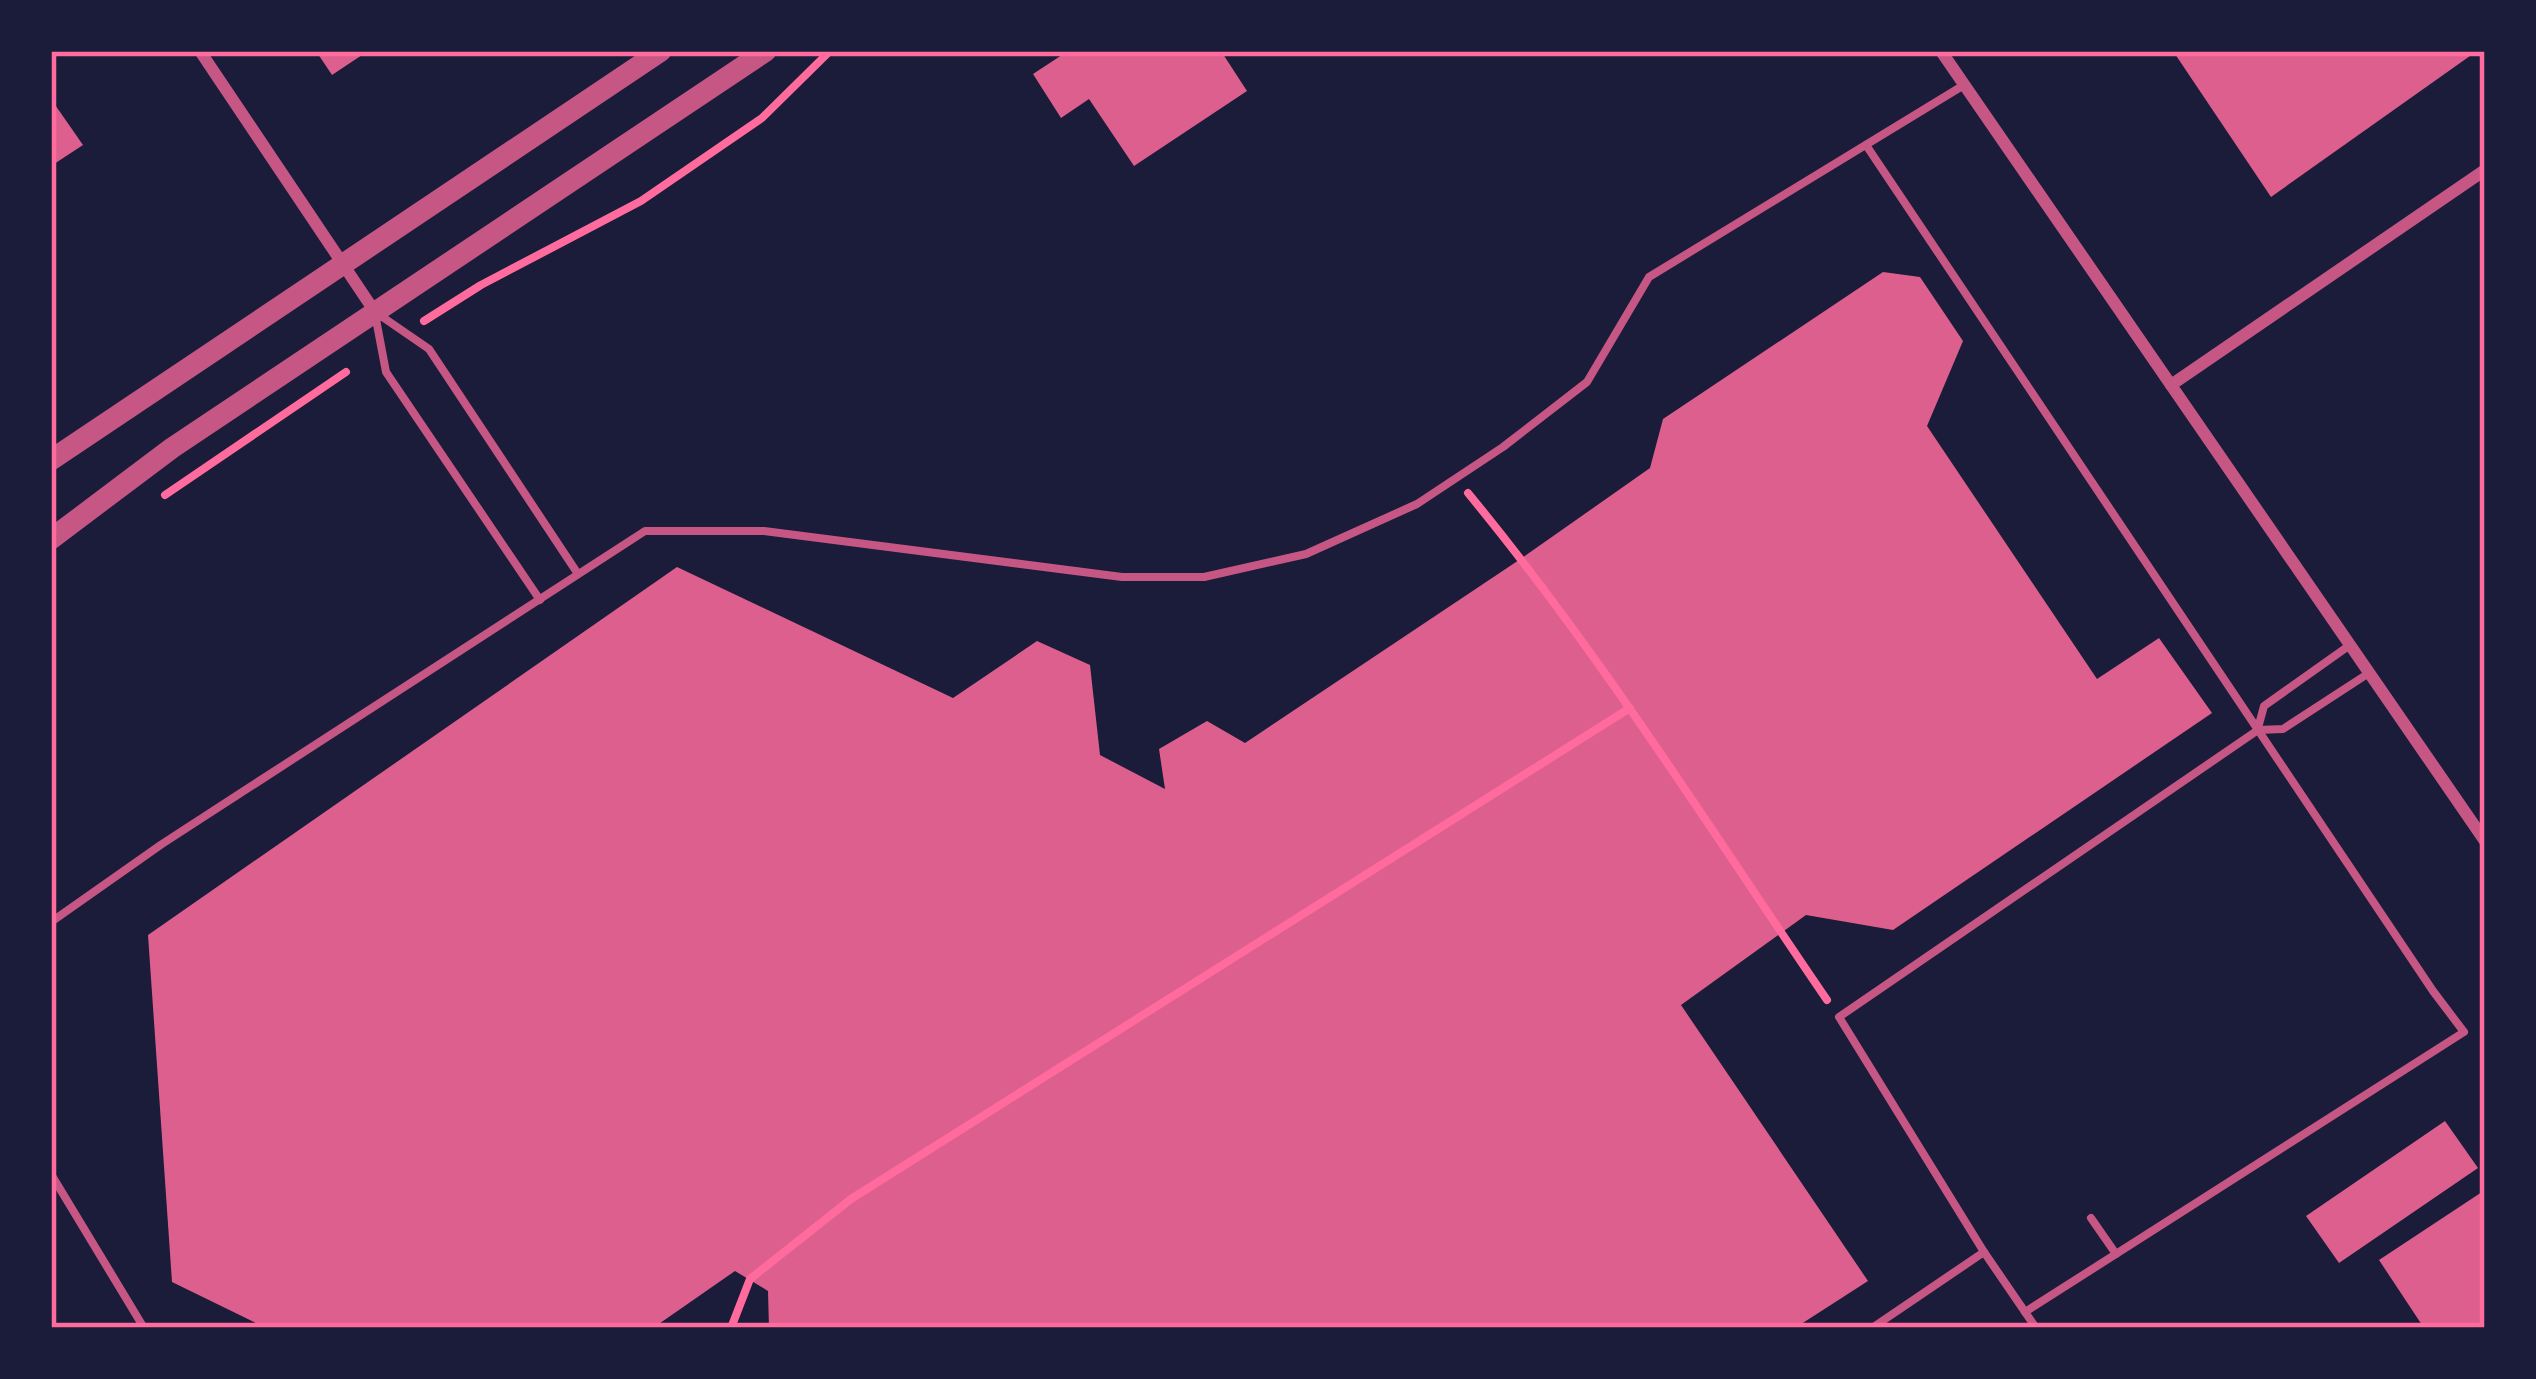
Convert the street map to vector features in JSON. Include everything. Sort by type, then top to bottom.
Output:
[{"type":"street","points":[[200,51],[375,312]]},
{"type":"street","points":[[51,460],[662,51]]},
{"type":"street","points":[[51,539],[172,448],[766,51]]},
{"type":"street","points":[[1941,51],[2485,841]]},
{"type":"street","points":[[2171,386],[2485,170]]},
{"type":"lane","points":[[51,922],[162,844],[645,531],[764,531],[1122,577],[1204,577],[1306,554],[1417,504],[1503,447],[1587,382],[1649,278],[1964,85]]},
{"type":"lane","points":[[1866,145],[2464,1032],[2025,1312]]},
{"type":"lane","points":[[375,312],[429,350],[578,574]]},
{"type":"lane","points":[[375,312],[386,372],[540,600]]},
{"type":"lane","points":[[2258,730],[2264,706],[2350,645]]},
{"type":"lane","points":[[2036,1328],[1839,1017],[2258,730],[2283,729],[2369,673]]},
{"type":"lane","points":[[51,1174],[144,1328]]},
{"type":"lane","points":[[2091,1218],[2116,1254]]},
{"type":"lane","points":[[1872,1328],[1984,1252]]},
{"type":"path","points":[[457,301],[641,201],[762,118],[830,51]]},
{"type":"path","points":[[161,498],[337,380]]},
{"type":"path","points":[[1456,478],[1522,558],[1630,708],[1839,1017]]},
{"type":"path","points":[[731,1328],[750,1279],[851,1199],[1630,708]]},
{"type":"building","points":[[316,51],[368,51],[332,75]]},
{"type":"building","points":[[1068,51],[1221,51],[1247,91],[1134,166],[1089,99],[1061,118],[1033,74]]},
{"type":"building","points":[[2173,51],[2477,51],[2271,197]]},
{"type":"building","points":[[51,99],[83,145],[51,166]]},
{"type":"building","points":[[1883,272],[1920,277],[1963,341],[1927,426],[2097,679],[2159,638],[2212,713],[1893,930],[1806,915],[1681,1005],[1868,1281],[1795,1328],[769,1328],[768,1291],[735,1271],[653,1328],[266,1328],[172,1282],[148,935],[677,567],[953,698],[1037,641],[1090,665],[1100,755],[1165,789],[1159,749],[1207,721],[1245,743],[1650,468],[1663,419]]},
{"type":"building","points":[[2445,1121],[2478,1168],[2339,1263],[2306,1216]]},
{"type":"building","points":[[2485,1190],[2485,1328],[2424,1328],[2379,1260]]}]
